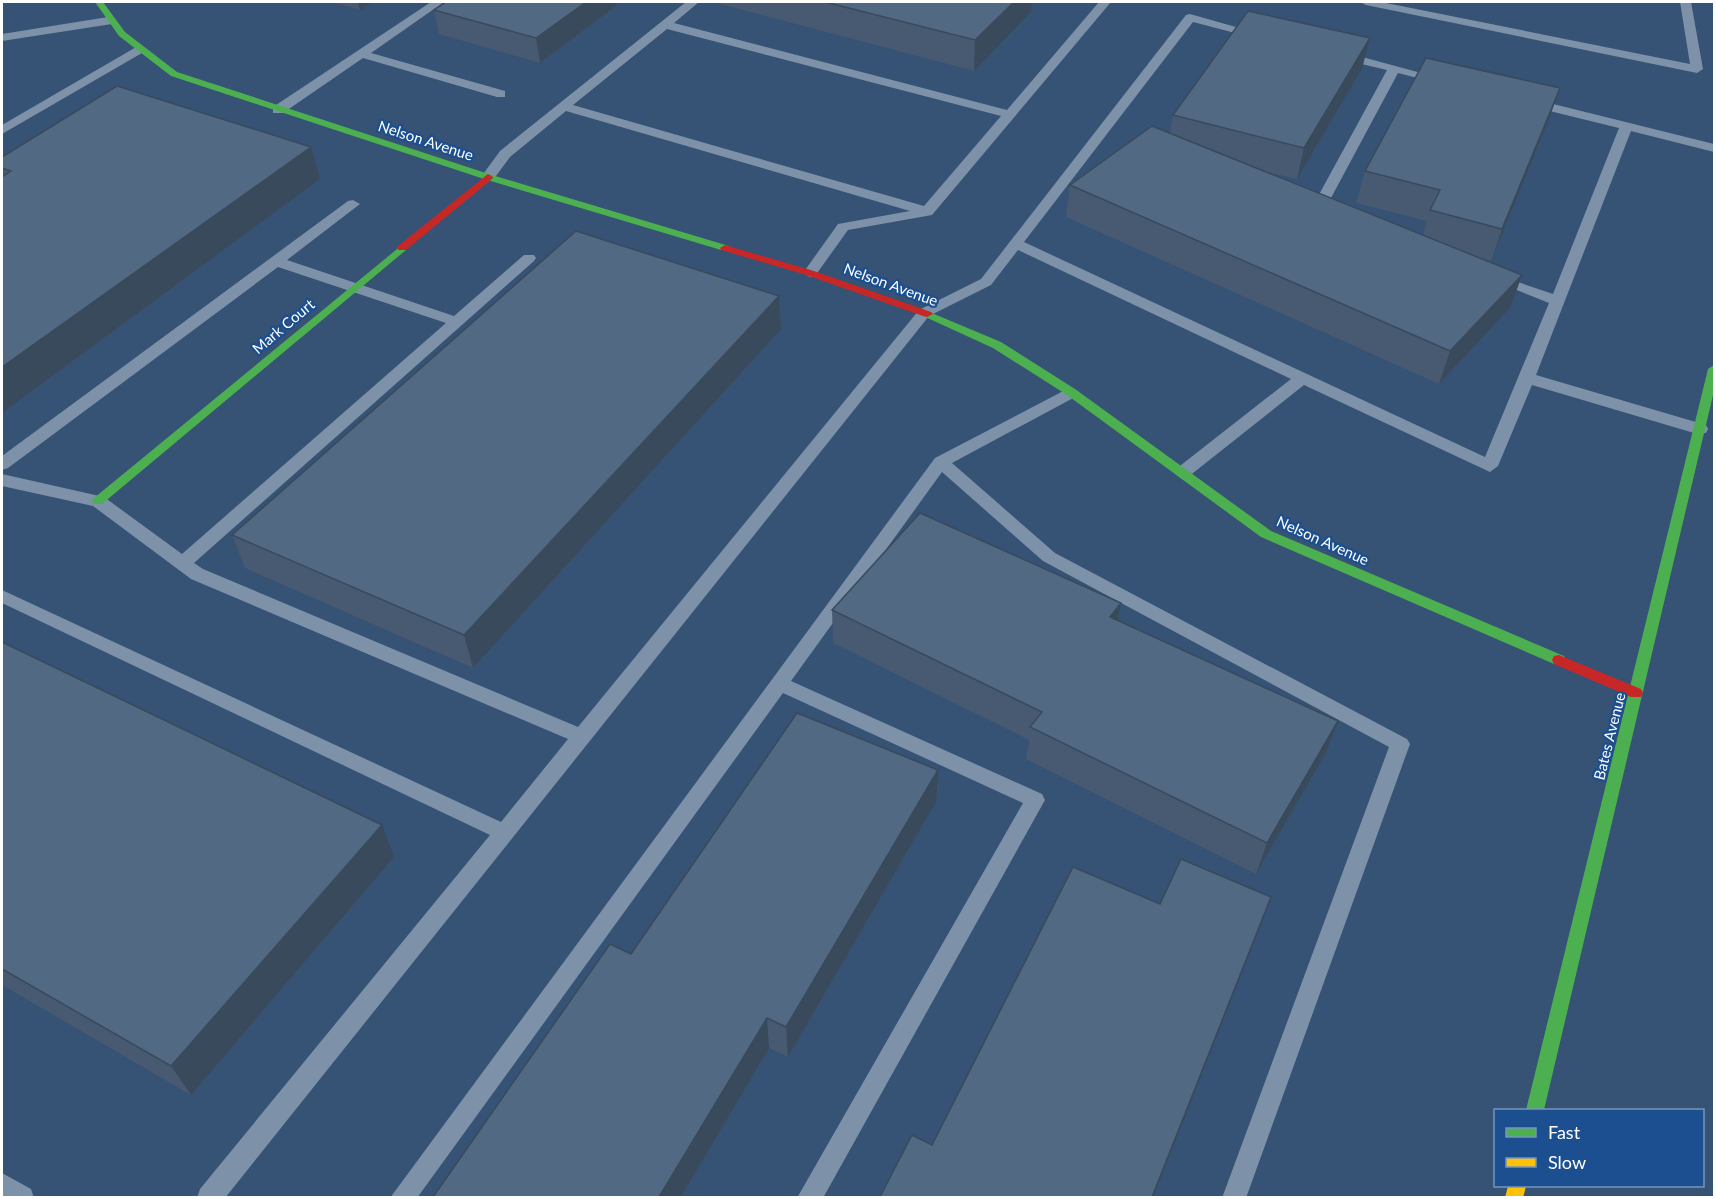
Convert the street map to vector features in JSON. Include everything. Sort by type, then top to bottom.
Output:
[{"type":"street","name":"Nelson Avenue","points":[[99,2],[108,21],[138,50],[174,74],[278,110],[489,177],[810,273],[924,313],[997,345],[1071,392],[1266,534],[1636,693]]},
{"type":"street","name":"Mark Court","points":[[99,501],[489,177]]},
{"type":"street","name":"Bates Avenue","points":[[1535,1109],[1714,369]]},
{"type":"lane","points":[[278,110],[438,2]]},
{"type":"lane","points":[[489,177],[505,154],[693,2]]},
{"type":"lane","points":[[810,273],[843,227],[927,212],[1105,2]]},
{"type":"lane","points":[[1366,2],[1697,69],[1686,2]]},
{"type":"lane","points":[[209,1197],[924,313],[986,282],[1190,18],[1270,38]]},
{"type":"lane","points":[[2,38],[108,21]]},
{"type":"lane","points":[[663,24],[1008,114]]},
{"type":"lane","points":[[2,130],[138,50]]},
{"type":"lane","points":[[1326,52],[1452,83]]},
{"type":"lane","points":[[361,54],[501,94]]},
{"type":"lane","points":[[1317,211],[1394,69]]},
{"type":"lane","points":[[1510,97],[1714,148]]},
{"type":"lane","points":[[563,106],[927,212]]},
{"type":"lane","points":[[1015,243],[1490,466],[1626,126]]},
{"type":"lane","points":[[2,464],[352,204]]},
{"type":"lane","points":[[183,563],[529,258]]},
{"type":"lane","points":[[275,261],[357,286],[457,322]]},
{"type":"lane","points":[[1481,273],[1557,301]]},
{"type":"lane","points":[[1182,474],[1302,378]]},
{"type":"lane","points":[[1527,378],[1700,429]]},
{"type":"lane","points":[[402,1197],[941,462],[1071,392]]},
{"type":"lane","points":[[941,462],[1049,557],[1400,744],[1234,1197]]},
{"type":"lane","points":[[2,480],[99,501],[197,574],[582,737]]},
{"type":"lane","points":[[2,596],[505,833]]},
{"type":"lane","points":[[779,683],[1035,800],[808,1197]]},
{"type":"lane","points":[[2,1185],[22,1197]]},
{"type":"building","points":[[446,2],[586,2],[536,38],[434,10]]},
{"type":"building","points":[[825,2],[1014,2],[975,40]]},
{"type":"building","points":[[1248,11],[1370,38],[1304,148],[1173,115]]},
{"type":"building","points":[[1426,58],[1560,88],[1502,229],[1430,210],[1440,190],[1365,171]]},
{"type":"building","points":[[117,86],[311,147],[2,367],[2,177],[11,171],[2,168],[2,157]]},
{"type":"building","points":[[1152,126],[1522,275],[1450,351],[1070,185]]},
{"type":"building","points":[[576,231],[779,296],[464,635],[232,535]]},
{"type":"building","points":[[920,513],[1121,603],[1110,617],[1338,721],[1267,843],[1030,727],[1042,712],[832,610]]},
{"type":"building","points":[[2,642],[382,825],[171,1066],[2,969]]},
{"type":"building","points":[[797,713],[938,770],[786,1027],[767,1018],[659,1197],[433,1197],[610,944],[631,954]]},
{"type":"building","points":[[1181,859],[1271,897],[1152,1197],[880,1197],[912,1135],[932,1145],[1073,867],[1160,904]]},
{"type":"traffic: fast","points":[[99,2],[122,34],[174,74],[488,177],[725,248]]},
{"type":"traffic: fast","points":[[98,501],[402,248]]},
{"type":"traffic: fast","points":[[927,314],[997,345],[1071,392],[1266,534],[1559,660]]},
{"type":"traffic: fast","points":[[1535,1109],[1714,369]]},
{"type":"traffic: slow","points":[[1514,1198],[1517,1187]]},
{"type":"traffic: jam","points":[[402,248],[488,177]]},
{"type":"traffic: jam","points":[[725,248],[810,273],[927,314]]},
{"type":"traffic: jam","points":[[1559,660],[1636,693]]}]
